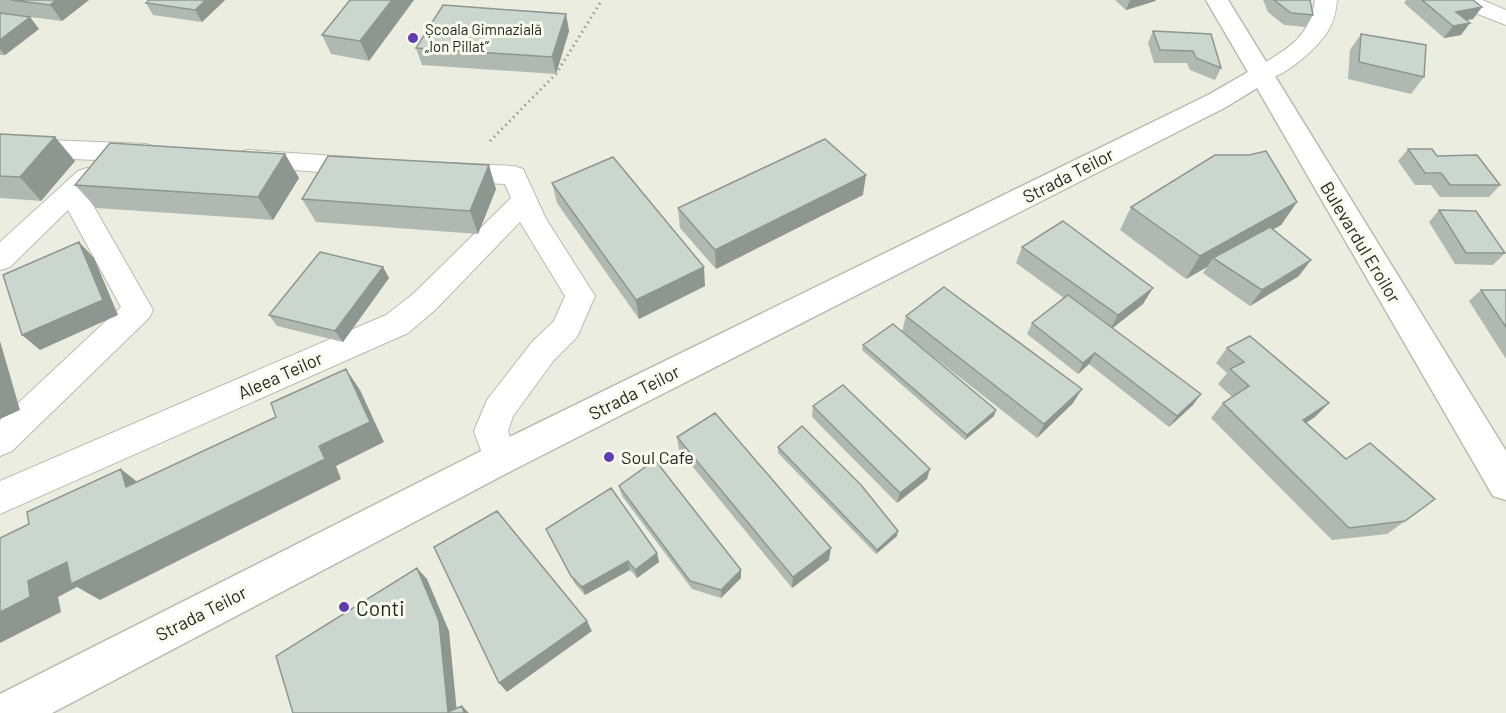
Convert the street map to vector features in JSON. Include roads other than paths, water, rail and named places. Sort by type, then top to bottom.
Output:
[{"type":"street","name":"Bulevardul Eroilor","points":[[1217,0],[1506,484]]},
{"type":"street","points":[[1261,75],[1307,44],[1320,30],[1326,0]]},
{"type":"street","points":[[1463,0],[1506,18]]},
{"type":"street","name":"Strada Teilor","points":[[24,709],[500,459],[1217,101],[1261,75]]},
{"type":"street","points":[[48,149],[171,154]]},
{"type":"street","points":[[0,259],[114,151]]},
{"type":"street","points":[[217,157],[390,168]]},
{"type":"street","points":[[425,171],[514,175],[533,220],[580,296],[566,328],[543,351],[499,410],[491,431],[500,459]]},
{"type":"street","points":[[0,441],[138,310],[72,192]]},
{"type":"street","name":"Aleea Teilor","points":[[0,498],[397,324],[424,302],[526,200]]},
{"type":"place","name":"Școala Gimnazială „Ion Pillat”","points":[[413,38]]},
{"type":"place","name":"Soul Cafe","points":[[609,457]]},
{"type":"place","name":"Conti","points":[[344,607]]}]
